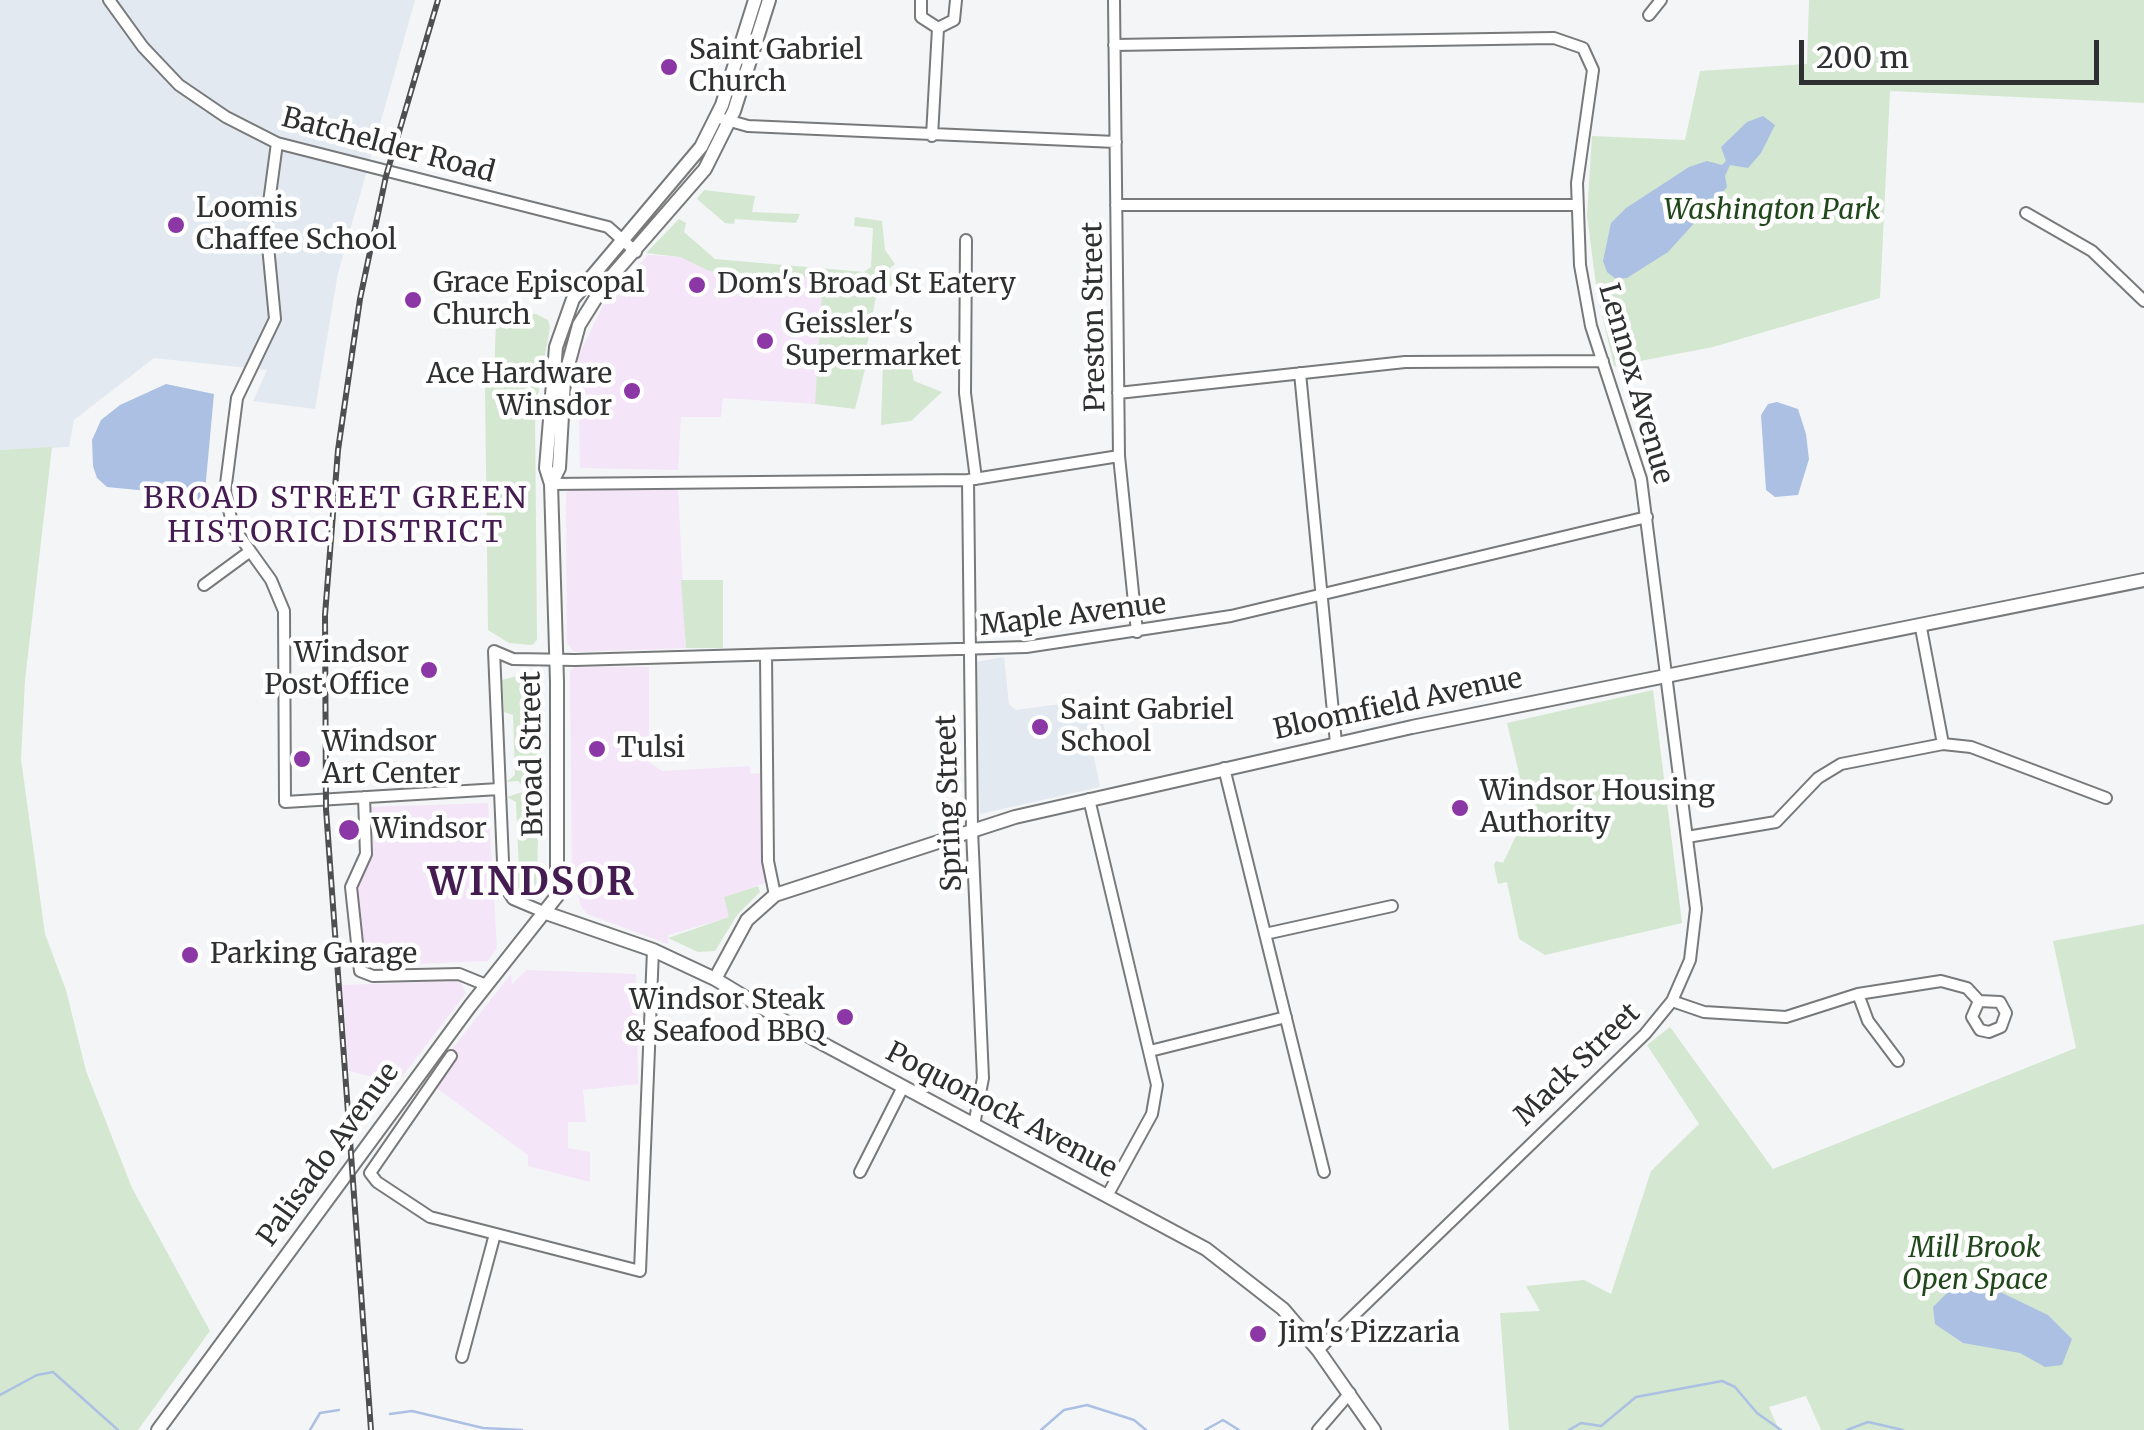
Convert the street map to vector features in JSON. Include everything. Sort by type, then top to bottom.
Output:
[{"type":"main road","name":"Broad Street","points":[[546,913],[557,896],[560,877],[551,484],[560,468],[559,366],[588,278],[723,120],[755,0]]},
{"type":"main road","name":"Broad Street","points":[[572,322],[694,184],[770,0]]},
{"type":"main road","name":"Bloomfield Avenue","points":[[714,980],[747,920],[775,894],[972,830],[1088,799],[1336,743],[2144,580]]},
{"type":"main road","name":"Poquonock Avenue","points":[[546,913],[653,950],[714,980],[1206,1250],[1246,1277],[1318,1350],[1374,1430]]},
{"type":"main road","name":"Palisado Avenue","points":[[158,1430],[486,984],[546,913]]},
{"type":"street","name":"Batchelder Road","points":[[109,0],[143,47],[179,85],[226,117],[277,143],[608,227],[626,238]]},
{"type":"street","points":[[921,0],[921,17],[938,28]]},
{"type":"street","points":[[938,28],[954,20],[956,0]]},
{"type":"street","name":"Preston Street","points":[[1114,0],[1119,456],[1137,632]]},
{"type":"street","points":[[1649,15],[1661,0]]},
{"type":"street","points":[[932,136],[938,28]]},
{"type":"street","name":"Lennox Avenue","points":[[1114,44],[1554,38],[1583,48],[1593,72],[1576,206],[1582,284],[1603,361],[1635,452],[1647,517],[1664,675]]},
{"type":"street","points":[[723,120],[932,136],[1116,142]]},
{"type":"street","points":[[277,143],[266,224],[274,318],[267,344],[237,398],[225,480],[229,515],[276,587],[284,611],[284,802],[499,789]]},
{"type":"street","points":[[1116,205],[1576,206]]},
{"type":"street","points":[[2026,213],[2092,251],[2144,301]]},
{"type":"street","points":[[626,238],[636,252]]},
{"type":"street","name":"Spring Street","points":[[966,240],[965,393],[972,479],[969,652],[972,830],[982,1078],[974,1124]]},
{"type":"street","points":[[1118,393],[1405,362],[1603,361]]},
{"type":"street","points":[[1300,373],[1336,743]]},
{"type":"street","points":[[551,484],[972,479],[1119,456]]},
{"type":"street","name":"Maple Avenue","points":[[494,652],[514,660],[969,652],[1137,632],[1322,594],[1647,517]]},
{"type":"street","points":[[204,585],[250,552]]},
{"type":"street","points":[[1921,628],[1943,744]]},
{"type":"street","name":"Broad Street","points":[[494,652],[505,890],[518,902],[546,913]]},
{"type":"street","points":[[766,654],[768,860],[775,894]]},
{"type":"street","name":"Mack Street","points":[[1318,1350],[1645,1034],[1672,1001],[1690,960],[1695,934],[1687,837],[1664,675]]},
{"type":"street","points":[[1687,837],[1776,822],[1818,778],[1842,764],[1943,744],[1971,746],[2106,798]]},
{"type":"street","points":[[1224,768],[1324,1172]]},
{"type":"street","points":[[364,797],[366,854],[351,888],[360,971],[373,976],[459,974],[486,984]]},
{"type":"street","points":[[1088,799],[1157,1086],[1152,1114],[1106,1196]]},
{"type":"street","points":[[1265,934],[1392,906]]},
{"type":"street","points":[[452,1056],[370,1173],[430,1217],[640,1270],[653,950]]},
{"type":"street","points":[[1672,1001],[1704,1012],[1786,1017],[1858,994],[1941,982],[1966,988],[1979,1001]]},
{"type":"street","points":[[1858,994],[1868,1021],[1898,1061]]},
{"type":"street","points":[[1150,1052],[1286,1017]]},
{"type":"street","points":[[860,1172],[903,1087]]},
{"type":"street","points":[[462,1357],[495,1234]]},
{"type":"street","points":[[1318,1430],[1350,1393]]},
{"type":"shaded area","name":"Loomis Chaffee School","points":[[0,0],[415,0],[338,273],[315,409],[253,401],[267,370],[154,358],[74,420],[69,447],[0,450]]},
{"type":"shaded area","points":[[648,255],[680,257],[709,271],[824,278],[815,404],[723,398],[721,417],[681,417],[678,470],[580,468],[578,357],[605,301]]},
{"type":"shaded area","points":[[570,489],[678,489],[686,648],[574,652],[567,643],[566,493]]},
{"type":"shaded area","name":"Saint Gabriel School","points":[[1004,657],[1009,704],[1016,710],[1097,699],[1108,743],[1092,747],[1100,787],[980,814],[976,662]]},
{"type":"shaded area","points":[[575,667],[649,667],[649,762],[662,771],[750,766],[750,774],[762,773],[765,883],[724,897],[730,917],[668,935],[668,944],[587,914],[581,906],[572,875],[570,671]]},
{"type":"shaded area","points":[[488,803],[497,948],[488,961],[365,966],[357,881],[372,855],[370,807]]},
{"type":"shaded area","points":[[527,970],[636,974],[638,1084],[583,1090],[586,1122],[568,1122],[568,1148],[590,1152],[590,1182],[528,1166],[528,1155],[427,1081],[511,974],[512,984]]},
{"type":"shaded area","points":[[460,981],[466,993],[397,1083],[349,1071],[342,985]]},
{"type":"green space","name":"Washington Park","points":[[1809,0],[2144,0],[2144,103],[1890,91],[1880,298],[1713,347],[1614,366],[1597,293],[1587,215],[1592,136],[1685,140],[1700,71],[1807,64]]},
{"type":"green space","points":[[704,190],[755,196],[752,212],[800,214],[796,223],[735,219],[734,224],[725,223],[697,199]]},
{"type":"green space","points":[[855,217],[882,221],[885,250],[895,264],[889,269],[893,285],[877,291],[866,350],[900,353],[910,361],[914,381],[942,392],[911,421],[881,425],[883,365],[867,361],[855,409],[815,404],[823,278],[709,271],[680,257],[646,253],[679,219],[686,223],[684,232],[715,259],[864,272],[871,267],[873,228],[854,226]]},
{"type":"green space","points":[[507,312],[536,314],[548,320],[550,327],[535,413],[537,640],[532,645],[509,643],[488,630],[485,386],[494,377],[496,321]]},
{"type":"green space","points":[[52,447],[25,680],[21,759],[45,934],[66,990],[86,1071],[132,1188],[210,1331],[138,1430],[0,1430],[0,450]]},
{"type":"green space","points":[[681,580],[723,580],[723,648],[686,648]]},
{"type":"green space","points":[[528,673],[538,681],[539,784],[524,787],[518,781],[506,782],[515,775],[513,715],[504,712],[502,680]]},
{"type":"green space","points":[[1653,690],[1682,923],[1545,955],[1519,939],[1507,882],[1498,884],[1494,865],[1496,861],[1503,863],[1528,811],[1507,723]]},
{"type":"green space","points":[[535,788],[539,791],[537,883],[525,897],[516,892],[509,878],[519,870],[516,802],[507,797]]},
{"type":"green space","points":[[758,886],[760,892],[737,915],[715,951],[698,952],[668,938],[729,917],[724,897]]},
{"type":"green space","name":"Mill Brook Open Space","points":[[2144,924],[2144,1430],[1821,1430],[1806,1396],[1769,1407],[1779,1430],[1509,1430],[1500,1313],[1540,1311],[1526,1286],[1584,1280],[1611,1294],[1651,1171],[1699,1124],[1647,1045],[1670,1027],[1773,1169],[2076,1048],[2053,941]]},
{"type":"water","points":[[1763,116],[1775,125],[1761,153],[1748,168],[1730,165],[1725,176],[1727,187],[1668,252],[1627,278],[1616,279],[1607,272],[1603,261],[1611,223],[1626,208],[1689,167],[1707,161],[1722,165],[1726,161],[1721,147],[1747,122]]},
{"type":"water","points":[[166,384],[214,394],[205,491],[198,500],[179,494],[107,487],[97,478],[93,466],[92,440],[101,420],[120,405]]},
{"type":"water","points":[[1777,402],[1798,409],[1806,434],[1809,459],[1798,495],[1775,497],[1766,490],[1761,415],[1768,404]]},
{"type":"water","points":[[1996,1290],[2048,1315],[2072,1339],[2062,1365],[2045,1367],[2020,1353],[1963,1343],[1935,1324],[1933,1307],[1948,1292]]},
{"type":"waterway","points":[[0,1395],[37,1375],[53,1372],[118,1430]]},
{"type":"waterway","points":[[1569,1430],[1581,1423],[1601,1426],[1636,1397],[1722,1381],[1735,1387],[1757,1413],[1781,1430]]},
{"type":"waterway","points":[[1041,1430],[1064,1410],[1087,1405],[1134,1420],[1146,1430]]},
{"type":"waterway","points":[[310,1430],[320,1413],[339,1410]]},
{"type":"waterway","points":[[390,1414],[412,1411],[483,1428],[522,1430]]},
{"type":"waterway","points":[[1205,1430],[1223,1420],[1239,1430]]},
{"type":"waterway","points":[[1847,1430],[1868,1422],[1903,1430]]},
{"type":"railway","points":[[371,1430],[326,809],[325,615],[338,450],[360,299],[386,176],[438,0]]},
{"type":"place","name":"Saint Gabriel Church","points":[[669,67]]},
{"type":"place","name":"Loomis Chaffee School","points":[[176,225]]},
{"type":"place","name":"Dom's Broad St Eatery","points":[[697,285]]},
{"type":"place","name":"Grace Episcopal Church","points":[[413,300]]},
{"type":"place","name":"Geissler's Supermarket","points":[[765,341]]},
{"type":"place","name":"Ace Hardware Winsdor","points":[[632,391]]},
{"type":"place","name":"Windsor Post Office","points":[[429,670]]},
{"type":"place","name":"Saint Gabriel School","points":[[1040,727]]},
{"type":"place","name":"Tulsi","points":[[597,749]]},
{"type":"place","name":"Windsor Art Center","points":[[302,759]]},
{"type":"place","name":"Windsor Housing Authority","points":[[1460,808]]},
{"type":"place","name":"Windsor","points":[[349,830]]},
{"type":"place","name":"Parking Garage","points":[[190,955]]},
{"type":"place","name":"Windsor Steak & Seafood BBQ","points":[[845,1017]]},
{"type":"place","name":"Jim's Pizzaria","points":[[1258,1334]]},
{"type":"district","name":"BROAD STREET GREEN HISTORIC DISTRICT","points":[[336,517]]},
{"type":"district","name":"WINDSOR","points":[[532,884]]}]
